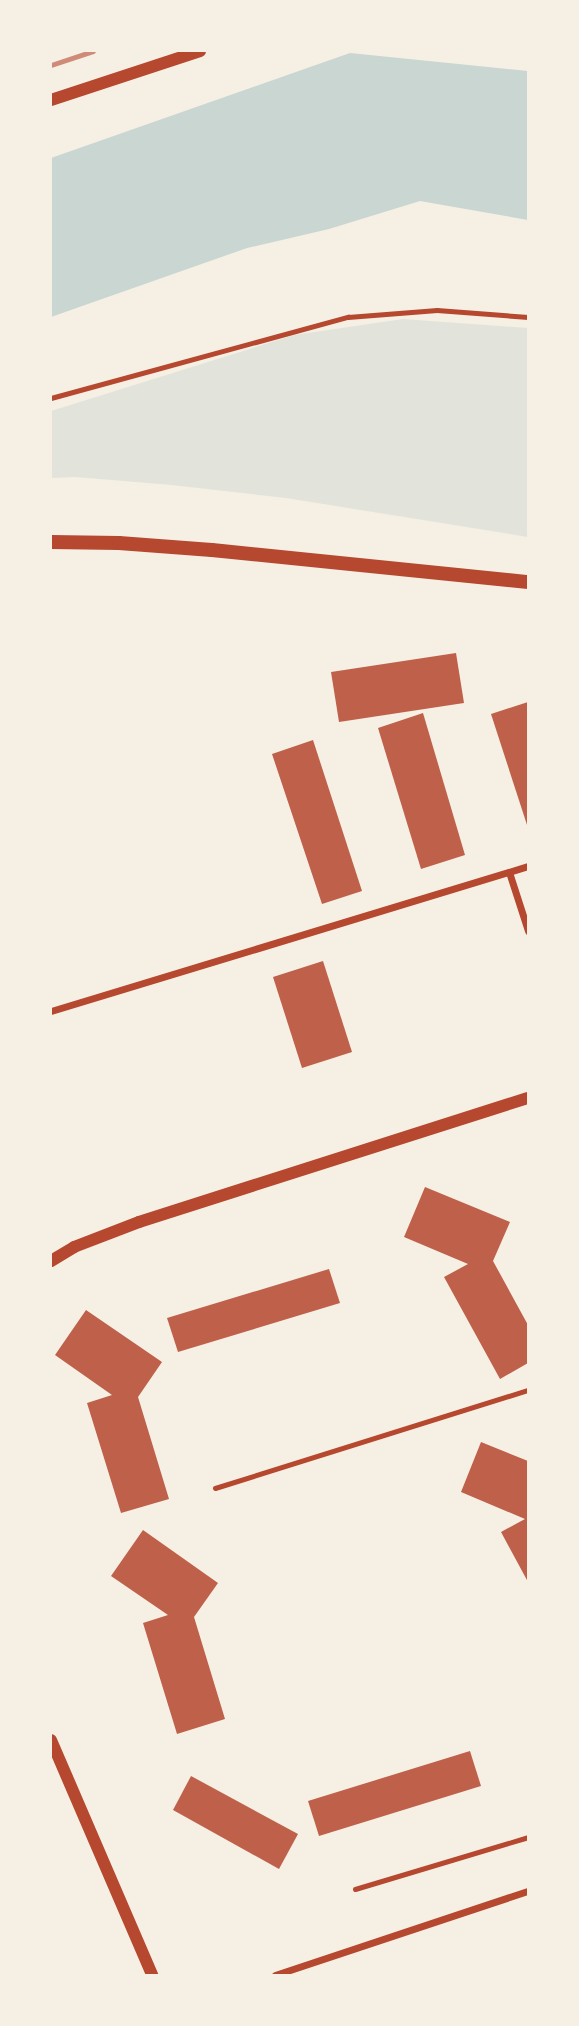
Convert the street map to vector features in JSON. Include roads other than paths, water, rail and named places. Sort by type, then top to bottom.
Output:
[{"type":"main road","points":[[51,542],[119,543],[212,550],[528,582]]},
{"type":"street","points":[[51,100],[200,51]]},
{"type":"street","points":[[51,1011],[528,866]]},
{"type":"street","points":[[509,872],[528,931]]},
{"type":"street","points":[[51,1261],[74,1247],[139,1222],[528,1098]]},
{"type":"street","points":[[51,1740],[152,1975]]},
{"type":"street","points":[[275,1975],[528,1891]]},
{"type":"lane","points":[[215,1488],[528,1390]]},
{"type":"lane","points":[[355,1888],[528,1837]]},
{"type":"railway","points":[[51,65],[93,51]]}]
